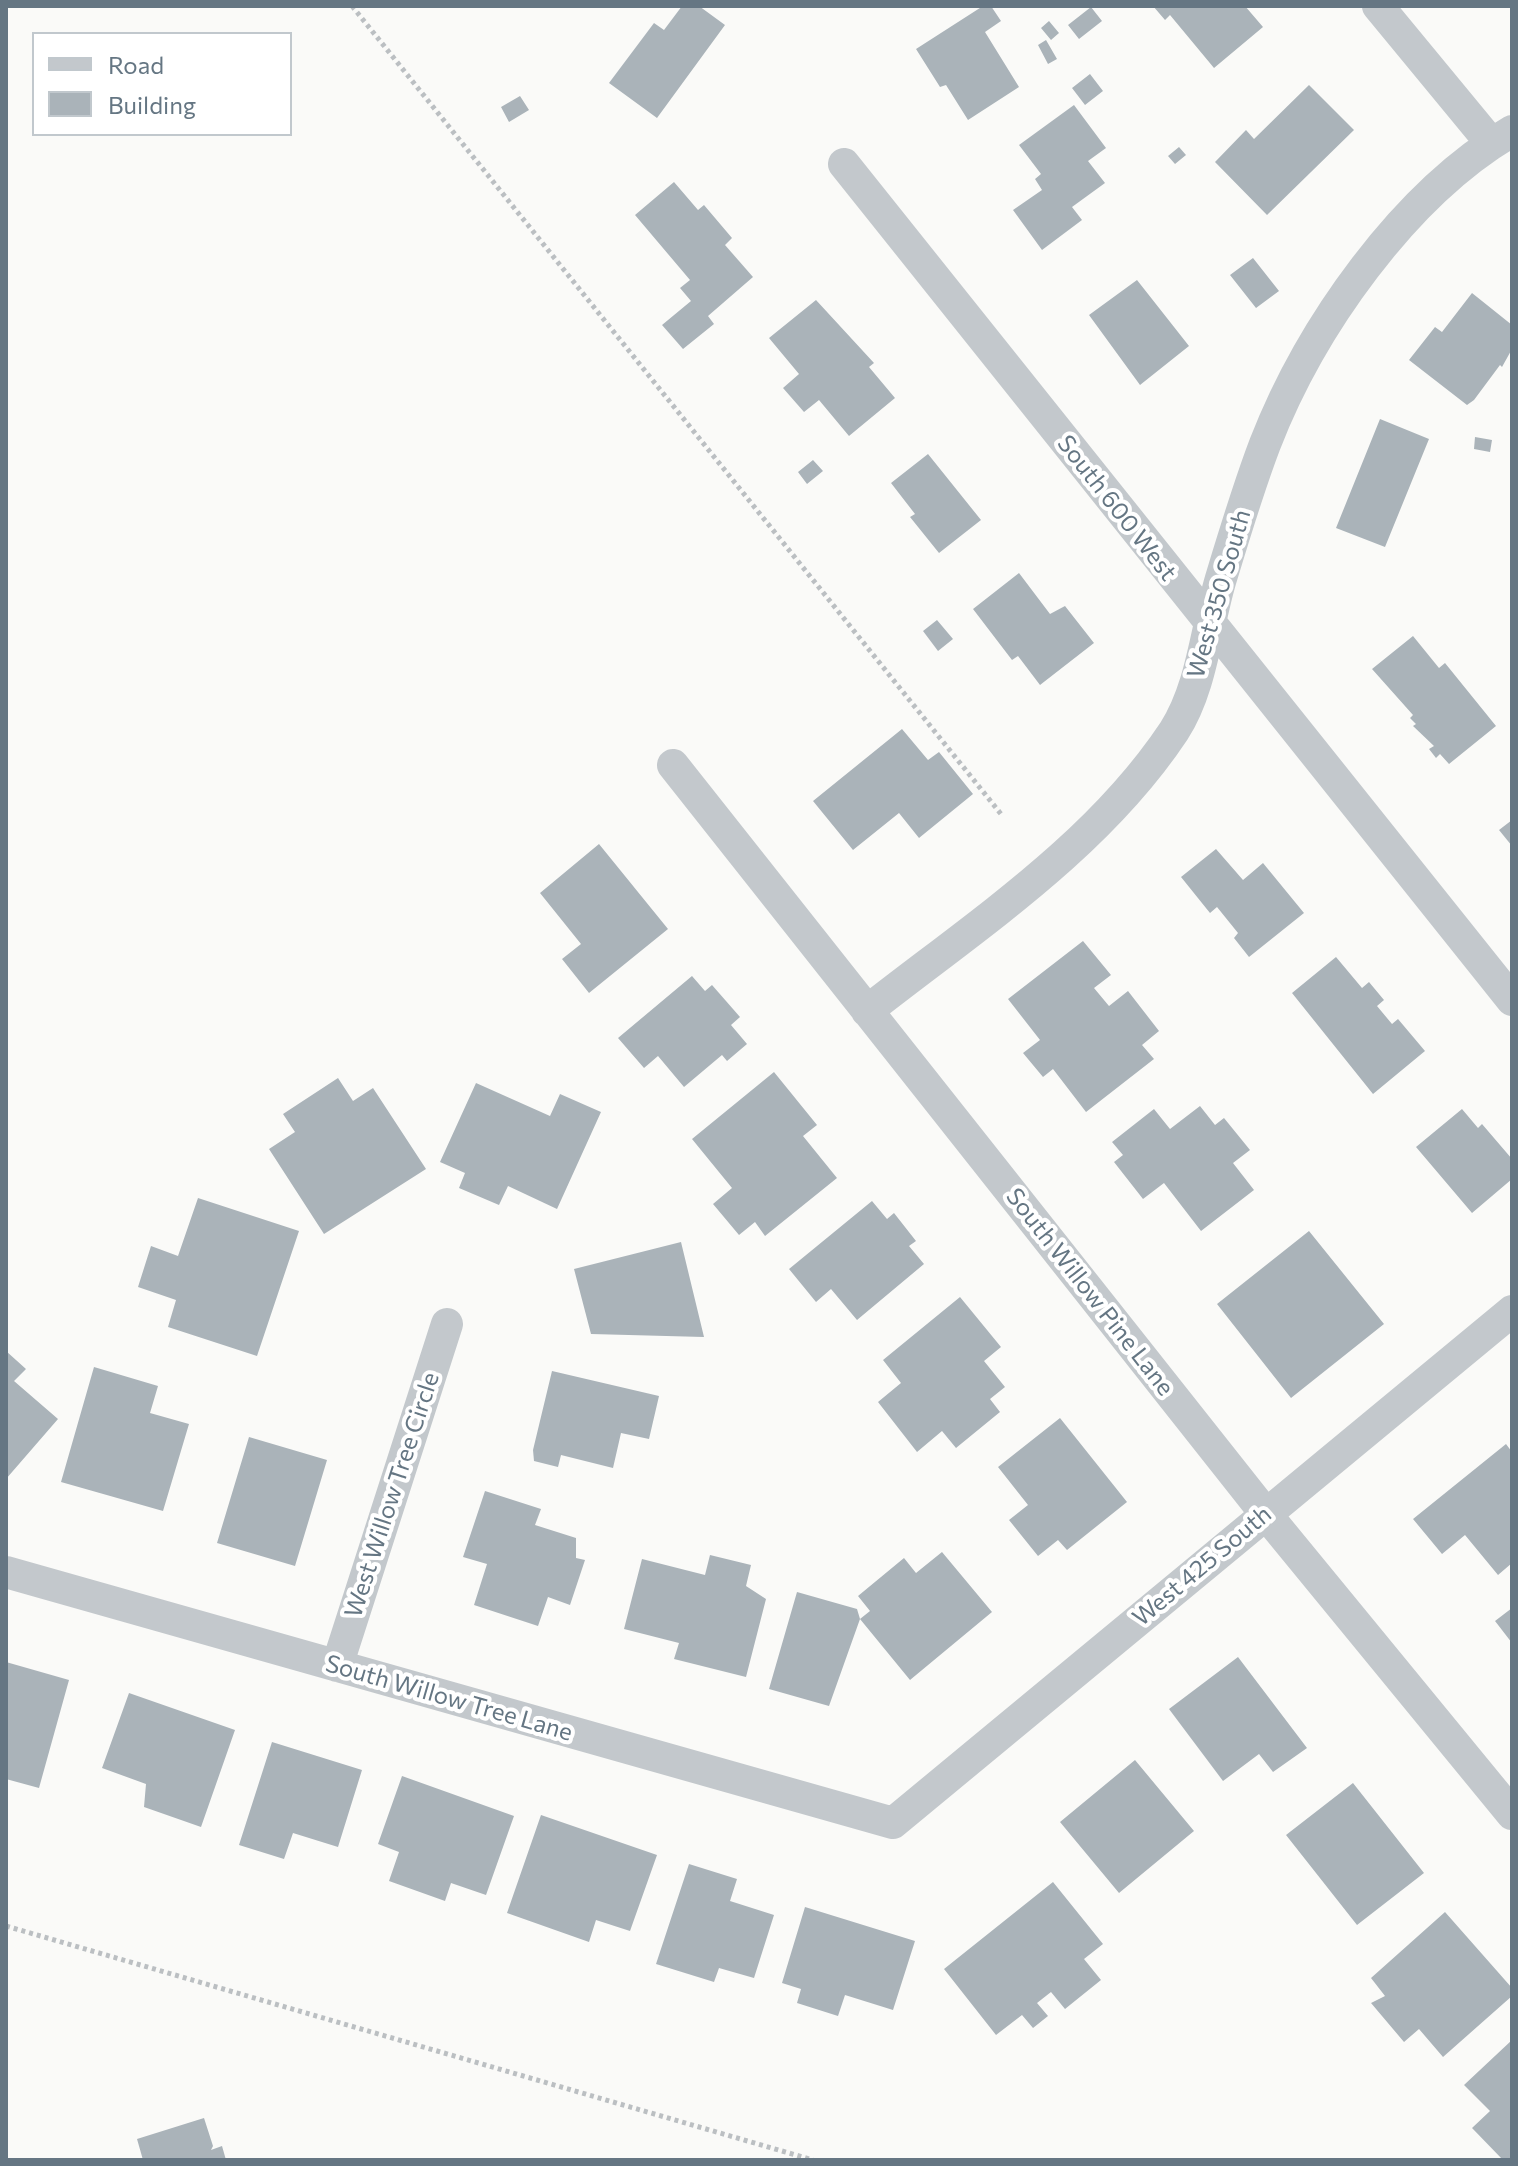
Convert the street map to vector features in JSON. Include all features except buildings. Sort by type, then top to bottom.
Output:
[{"type":"street","points":[[1378,6],[1501,137]]},
{"type":"street","name":"West 350 South","points":[[867,1011],[1068,852],[1136,781],[1176,728],[1198,672],[1208,624],[1266,442],[1323,328],[1401,221],[1501,137]]},
{"type":"street","name":"South 600 West","points":[[844,164],[1208,624],[1512,1000]]},
{"type":"street","name":"South Willow Pine Lane","points":[[673,765],[1265,1513],[1512,1814]]},
{"type":"street","name":"West 425 South","points":[[893,1823],[1512,1311]]},
{"type":"street","name":"West Willow Tree Circle","points":[[337,1666],[447,1324]]},
{"type":"street","name":"South Willow Tree Lane","points":[[6,1572],[893,1823]]},
{"type":"path","points":[[352,6],[1001,814]]},
{"type":"path","points":[[6,1926],[813,2160]]}]
